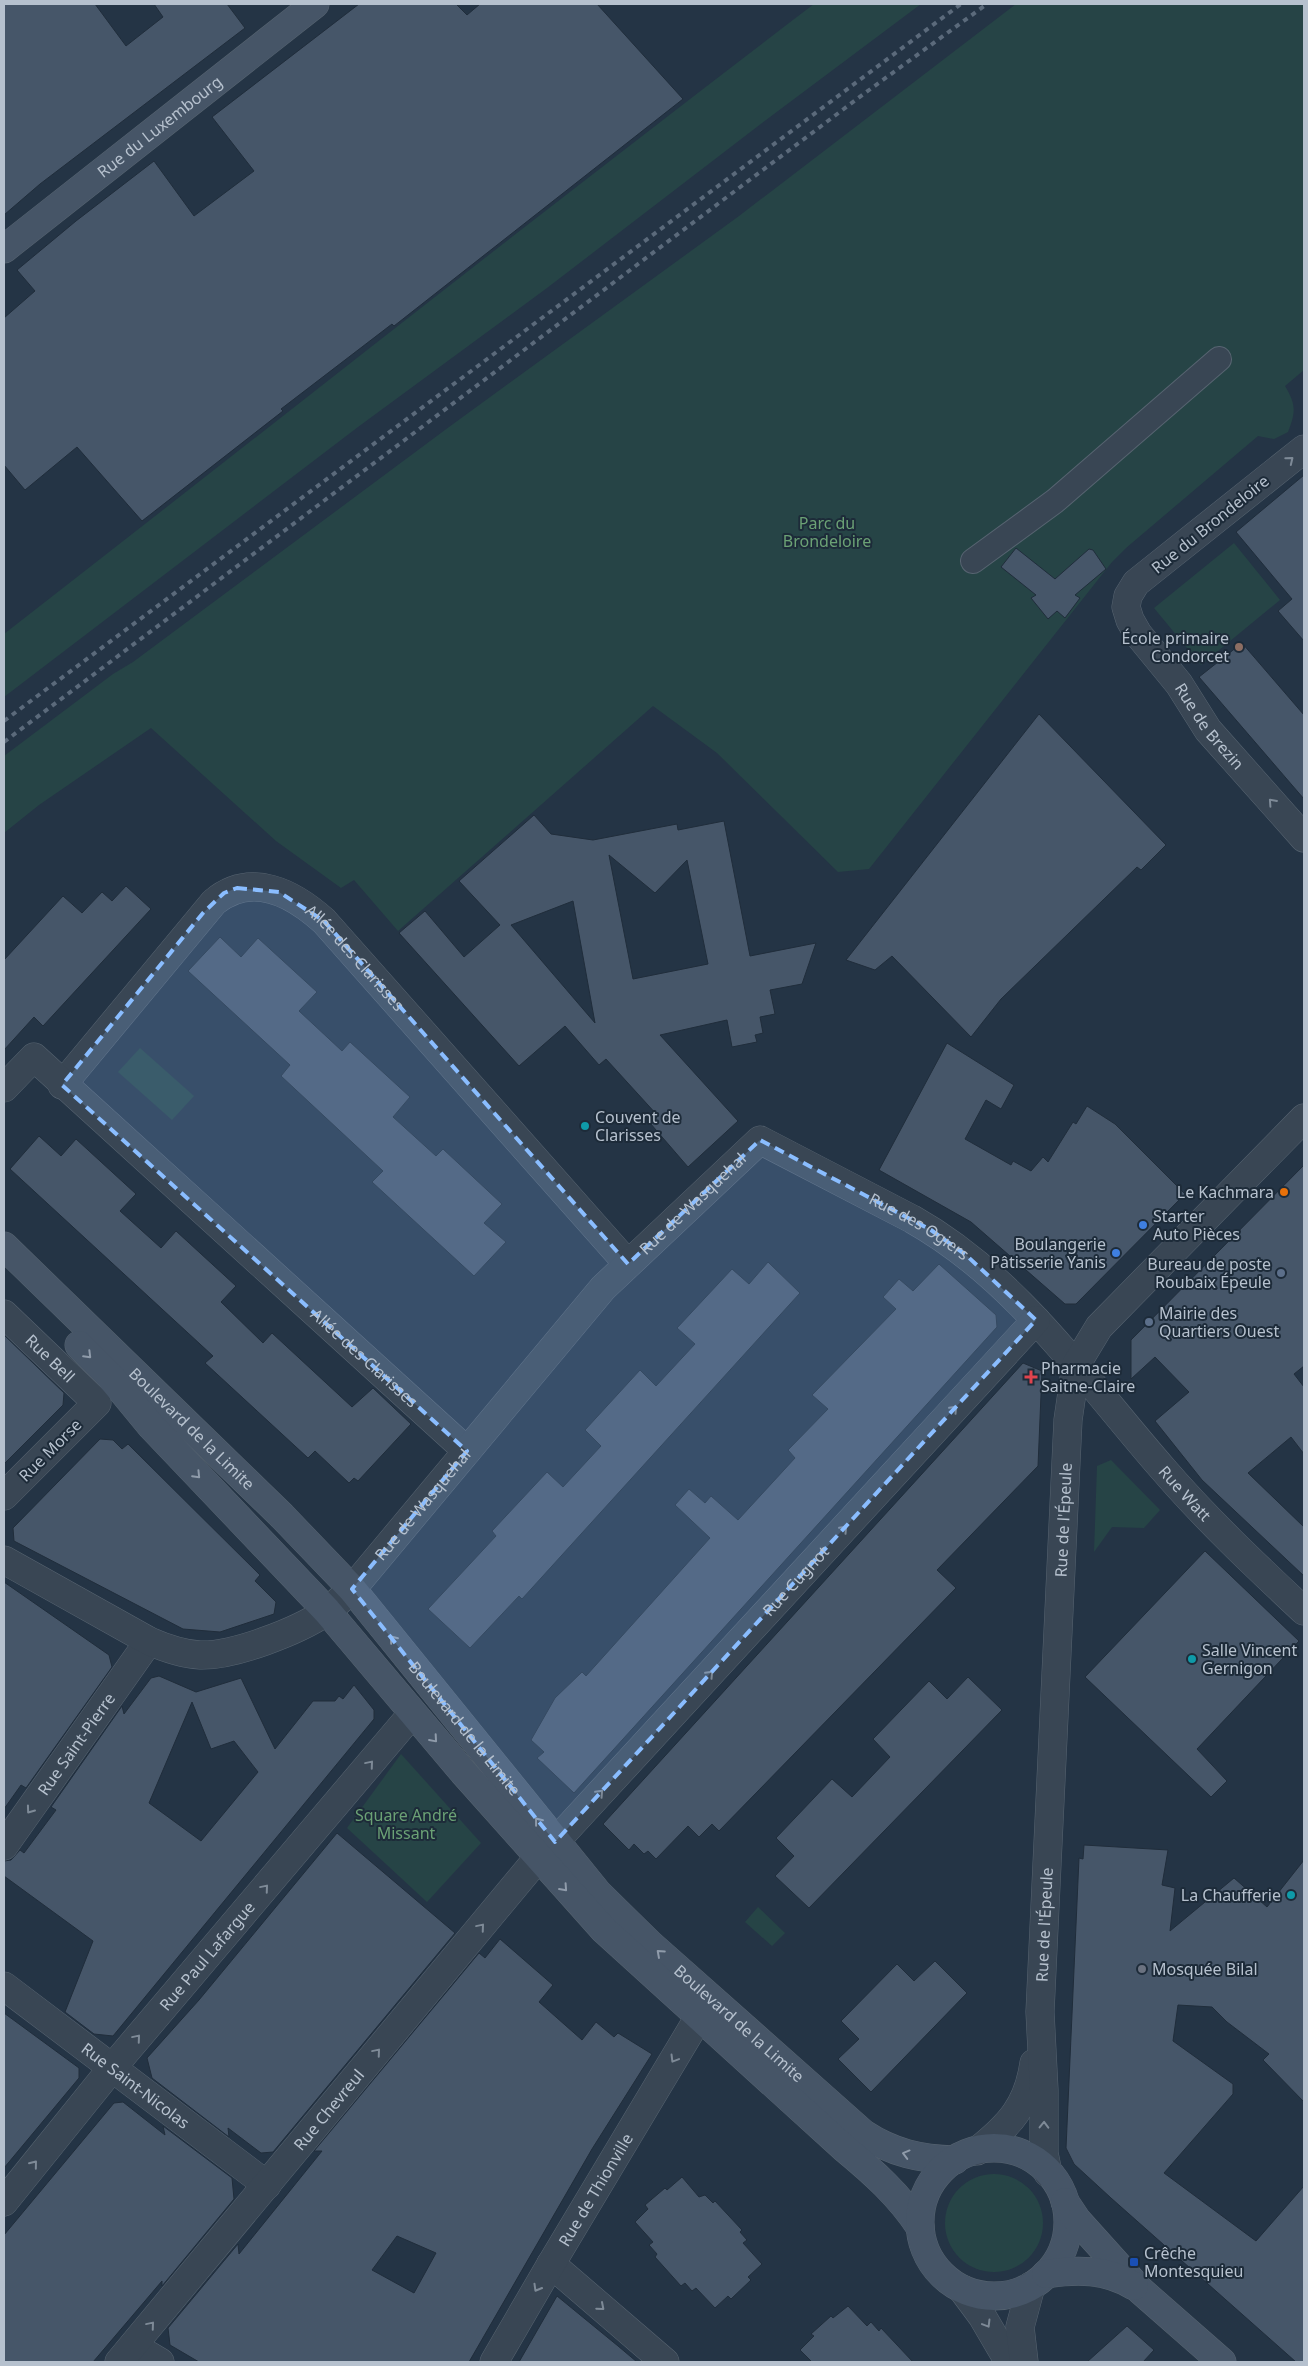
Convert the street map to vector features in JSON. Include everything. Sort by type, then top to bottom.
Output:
[{"type":"main road","name":"Rue du Luxembourg","points":[[4,249],[146,135],[315,4]]},
{"type":"main road","name":"Boulevard de la Limite","points":[[4,1246],[282,1516],[352,1589],[434,1688],[604,1930],[881,2179],[901,2199],[920,2227]]},
{"type":"main road","name":"Boulevard de la Limite","points":[[4,1271],[109,1375],[151,1426],[327,1611],[412,1714],[546,1850],[598,1894],[847,2120],[872,2139],[894,2150],[922,2158],[966,2156]]},
{"type":"main road","points":[[1038,2280],[1058,2259],[1065,2241],[1067,2221],[1064,2202],[1058,2187],[1048,2173],[1033,2161],[1016,2152],[996,2149],[966,2156],[941,2171],[926,2193],[921,2209],[920,2227],[923,2244],[940,2274],[962,2289],[996,2296],[1014,2293],[1038,2280],[1076,2270],[1098,2272],[1118,2278],[1140,2290]]},
{"type":"main road","points":[[1064,2202],[1077,2220],[1140,2290],[1222,2362]]},
{"type":"street","points":[[973,561],[1055,501],[1219,359]]},
{"type":"street","name":"Rue du Brondeloire","points":[[1126,607],[1128,596],[1136,583],[1304,449]]},
{"type":"street","name":"Rue de Brezin","points":[[1126,607],[1130,620],[1138,634],[1179,684],[1208,730],[1304,838]]},
{"type":"street","name":"Allée des Clarisses","points":[[62,1085],[214,902],[224,893],[250,886],[279,892],[294,898],[324,922],[628,1264]]},
{"type":"street","name":"Allée des Clarisses","points":[[4,1088],[34,1057],[62,1085],[467,1451]]},
{"type":"street","name":"Rue de l'Épeule","points":[[966,2156],[1003,2129],[1024,2102],[1032,2080],[1040,2012],[1068,1420],[1076,1365],[1099,1327],[1304,1118]]},
{"type":"street","name":"Rue de Wasquehal","points":[[4,1560],[149,1641],[174,1651],[201,1655],[231,1651],[286,1632],[327,1611],[352,1589],[581,1312],[628,1264],[760,1140]]},
{"type":"street","name":"Rue des Ogiers","points":[[760,1140],[931,1230],[966,1255],[1036,1320],[1076,1365]]},
{"type":"street","name":"Rue Bell","points":[[4,1314],[97,1403]]},
{"type":"street","name":"Rue Cugnot","points":[[546,1850],[1036,1320]]},
{"type":"street","name":"Rue Watt","points":[[1076,1365],[1197,1508],[1304,1611]]},
{"type":"street","name":"Rue Morse","points":[[4,1496],[97,1403]]},
{"type":"street","name":"Rue Saint-Pierre","points":[[4,1846],[149,1641]]},
{"type":"street","name":"Rue Paul Lafargue","points":[[4,2202],[112,2068],[412,1714]]},
{"type":"street","name":"Rue Chevreul","points":[[126,2354],[546,1850]]},
{"type":"street","name":"Rue Saint-Nicolas","points":[[4,1986],[267,2185]]},
{"type":"street","name":"Rue de l'Épeule","points":[[1040,2012],[1044,2090],[1043,2143],[1048,2173]]},
{"type":"street","name":"Rue de Thionville","points":[[494,2362],[699,2017]]},
{"type":"street","points":[[551,2264],[665,2362]]},
{"type":"street","points":[[1024,2362],[1020,2327],[1038,2280]]},
{"type":"street","points":[[962,2289],[982,2316],[1009,2362]]},
{"type":"street","points":[[126,2354],[160,2362]]},
{"type":"highlighted area","points":[[237,888],[279,892],[324,921],[628,1264],[760,1140],[931,1230],[966,1255],[1036,1320],[555,1842],[352,1589],[467,1451],[62,1085],[203,913],[224,893]]},
{"type":"green space","points":[[814,4],[921,4],[547,288],[358,427],[4,697],[4,634],[509,239]]},
{"type":"green space","name":"Parc du Brondeloire","points":[[1016,4],[1304,4],[1304,370],[1285,386],[1294,408],[1288,432],[1274,439],[1258,436],[1112,562],[869,869],[838,872],[717,753],[653,706],[398,931],[354,880],[341,888],[276,841],[151,728],[39,805],[4,833],[4,756],[449,427],[739,216]]},
{"type":"green space","points":[[1234,543],[1280,600],[1201,665],[1154,608]]},
{"type":"green space","points":[[140,1048],[194,1096],[172,1120],[118,1072]]},
{"type":"green space","points":[[1111,1460],[1160,1510],[1144,1528],[1112,1527],[1094,1552],[1097,1466]]},
{"type":"green space","name":"Square André Missant","points":[[401,1754],[481,1843],[427,1902],[347,1828]]},
{"type":"green space","points":[[758,1907],[785,1933],[772,1946],[745,1922]]},
{"type":"green space","points":[[994,2174],[1013,2178],[1028,2189],[1039,2204],[1043,2223],[1039,2242],[1028,2257],[1013,2268],[994,2272],[975,2268],[960,2257],[949,2242],[945,2223],[949,2204],[960,2189],[975,2178]]},
{"type":"building","points":[[4,4],[95,4],[126,46],[163,17],[154,4],[227,4],[245,28],[40,184],[4,215]]},
{"type":"building","points":[[359,4],[456,4],[467,15],[480,4],[597,4],[683,99],[394,326],[392,324],[281,409],[283,411],[142,521],[77,447],[25,490],[4,465],[4,318],[35,291],[17,270],[76,221],[154,161],[194,216],[254,171],[212,117]]},
{"type":"building","points":[[1304,475],[1304,641],[1278,611],[1292,599],[1236,532]]},
{"type":"building","points":[[1016,548],[1055,579],[1089,549],[1093,550],[1106,569],[1075,595],[1080,598],[1065,618],[1057,611],[1048,619],[1031,598],[1036,595],[1001,567]]},
{"type":"building","points":[[1242,643],[1304,715],[1304,799],[1199,677]]},
{"type":"building","points":[[1039,714],[1166,845],[1141,870],[1137,867],[1001,999],[971,1037],[892,956],[875,970],[846,960]]},
{"type":"building","points":[[534,815],[551,834],[593,840],[677,824],[678,830],[724,821],[750,956],[816,943],[802,984],[770,990],[775,1014],[760,1017],[763,1033],[755,1035],[757,1042],[732,1047],[727,1020],[660,1035],[738,1121],[688,1167],[650,1123],[658,1116],[606,1059],[599,1065],[565,1026],[519,1066],[399,933],[425,911],[464,957],[500,925],[459,881]],"holes":[[[609,855],[655,893],[687,860],[708,964],[633,979]],[[573,901],[595,1023],[511,925]]]},
{"type":"building","points":[[126,886],[151,909],[43,1026],[34,1017],[4,1050],[4,960],[63,896],[82,913],[102,892],[112,901]]},
{"type":"building","points":[[220,937],[241,957],[258,938],[317,992],[299,1011],[342,1051],[350,1042],[410,1097],[393,1117],[436,1156],[443,1149],[502,1204],[484,1223],[506,1242],[474,1276],[372,1182],[383,1171],[281,1076],[290,1065],[188,971]]},
{"type":"building","points":[[947,1043],[1014,1085],[1001,1109],[986,1100],[965,1139],[1011,1165],[1013,1161],[1031,1171],[1043,1157],[1048,1162],[1073,1122],[1076,1124],[1087,1106],[1115,1124],[1185,1194],[1076,1304],[1065,1304],[971,1222],[879,1170]]},
{"type":"building","points":[[39,1136],[61,1156],[76,1139],[136,1194],[120,1211],[161,1248],[176,1231],[236,1286],[221,1302],[263,1343],[272,1333],[352,1407],[373,1388],[411,1424],[358,1481],[354,1478],[349,1483],[315,1451],[308,1458],[205,1363],[213,1356],[10,1169]]},
{"type":"building","points":[[1304,1165],[1304,1366],[1294,1374],[1304,1387],[1304,1454],[1291,1437],[1248,1473],[1304,1527],[1304,1576],[1202,1480],[1155,1421],[1189,1392],[1155,1357],[1131,1379],[1131,1340]]},
{"type":"building","points":[[768,1262],[800,1293],[522,1599],[519,1596],[470,1648],[428,1609],[496,1536],[492,1531],[547,1472],[563,1487],[601,1446],[585,1430],[640,1370],[656,1386],[695,1344],[677,1328],[732,1269],[749,1284]]},
{"type":"building","points":[[939,1264],[996,1315],[997,1327],[574,1793],[537,1758],[544,1752],[531,1740],[555,1698],[582,1672],[586,1676],[710,1538],[675,1505],[689,1489],[705,1503],[711,1496],[738,1520],[795,1458],[788,1450],[828,1409],[812,1395],[896,1309],[883,1297],[899,1279],[913,1291]]},
{"type":"building","points":[[4,1335],[64,1393],[63,1405],[4,1464]]},
{"type":"building","points":[[1023,1363],[1042,1371],[1038,1466],[937,1570],[956,1588],[719,1831],[712,1824],[699,1837],[688,1826],[656,1859],[648,1851],[644,1854],[634,1844],[629,1850],[603,1824]]},
{"type":"building","points":[[100,1439],[113,1440],[122,1449],[128,1444],[260,1575],[255,1581],[276,1602],[274,1614],[220,1632],[183,1629],[14,1541],[13,1528]]},
{"type":"building","name":"Salle Vincent Gernigon","points":[[1205,1551],[1299,1641],[1197,1749],[1227,1781],[1211,1797],[1085,1677]]},
{"type":"building","points":[[4,1582],[109,1655],[112,1667],[26,1788],[21,1785],[4,1809]]},
{"type":"building","points":[[159,1676],[196,1692],[241,1678],[275,1749],[313,1701],[335,1701],[339,1696],[343,1699],[354,1685],[374,1710],[374,1719],[113,2036],[94,2034],[65,2012],[93,1941],[4,1876],[4,1861],[11,1860],[20,1850],[24,1853],[56,1810],[51,1807],[122,1706],[124,1714],[151,1678]],"holes":[[[192,1702],[211,1749],[234,1741],[258,1772],[201,1841],[149,1803]]]},
{"type":"building","points":[[968,1677],[1002,1710],[809,1908],[775,1876],[794,1856],[776,1838],[832,1779],[852,1797],[890,1757],[873,1739],[929,1681],[947,1699]]},
{"type":"building","points":[[337,1833],[455,1933],[273,2152],[261,2153],[228,2128],[229,2137],[152,2078],[147,2058],[199,2000]]},
{"type":"building","points":[[1084,1845],[1168,1850],[1162,1885],[1175,1888],[1170,1931],[1234,1878],[1267,1907],[1304,1860],[1304,2102],[1263,2060],[1269,2054],[1227,2022],[1212,2007],[1178,2005],[1173,2041],[1233,2084],[1233,2094],[1164,2173],[1256,2241],[1304,2186],[1304,2362],[1296,2362],[1111,2198],[1074,2164],[1066,2148],[1079,1858],[1083,1859]]},
{"type":"building","points":[[500,1939],[553,1985],[539,2002],[582,2040],[596,2022],[614,2037],[618,2033],[652,2054],[592,2149],[469,2362],[199,2362],[170,2345],[168,2328],[238,2244],[239,2254],[322,2151],[314,2151],[479,1953],[485,1958]],"holes":[[[397,2236],[436,2253],[414,2293],[372,2270]]]},
{"type":"building","points":[[935,1961],[967,1993],[871,2092],[838,2059],[859,2039],[841,2021],[897,1964],[914,1981]]},
{"type":"building","points":[[4,2013],[79,2068],[79,2078],[4,2168]]},
{"type":"building","points":[[123,2102],[165,2135],[163,2126],[232,2178],[234,2199],[162,2286],[162,2281],[93,2362],[4,2362],[4,2235],[114,2103]]},
{"type":"building","points":[[682,2177],[699,2197],[705,2195],[713,2203],[715,2201],[742,2230],[740,2232],[747,2240],[743,2243],[762,2264],[748,2277],[751,2280],[731,2299],[728,2296],[715,2308],[696,2288],[692,2291],[685,2283],[681,2286],[655,2257],[657,2254],[649,2245],[653,2242],[635,2222],[648,2209],[645,2205]]},
{"type":"building","points":[[557,2296],[618,2346],[637,2362],[519,2362]]},
{"type":"building","points":[[848,2306],[867,2326],[871,2322],[879,2331],[881,2328],[913,2362],[812,2362],[800,2350],[814,2336],[811,2334],[831,2316],[833,2318]]},
{"type":"building","points":[[1127,2326],[1154,2350],[1143,2362],[1087,2362]]},
{"type":"railway","points":[[4,721],[961,4]]},
{"type":"railway","points":[[4,742],[865,93],[987,4]]},
{"type":"place","name":"École primaire Condorcet","points":[[1239,647]]},
{"type":"place","name":"Couvent de Clarisses","points":[[585,1126]]},
{"type":"place","name":"Le Kachmara","points":[[1284,1192]]},
{"type":"place","name":"Starter Auto Pièces","points":[[1143,1225]]},
{"type":"place","name":"Boulangerie Pâtisserie Yanis","points":[[1116,1253]]},
{"type":"place","name":"Bureau de poste Roubaix Épeule","points":[[1281,1273]]},
{"type":"place","name":"Mairie des Quartiers Ouest","points":[[1149,1322]]},
{"type":"place","name":"Pharmacie Saitne-Claire","points":[[1031,1377]]},
{"type":"place","name":"Salle Vincent Gernigon","points":[[1192,1659]]},
{"type":"place","name":"La Chaufferie","points":[[1291,1895]]},
{"type":"place","name":"Mosquée Bilal","points":[[1142,1969]]},
{"type":"place","name":"Crêche Montesquieu","points":[[1134,2262]]}]
